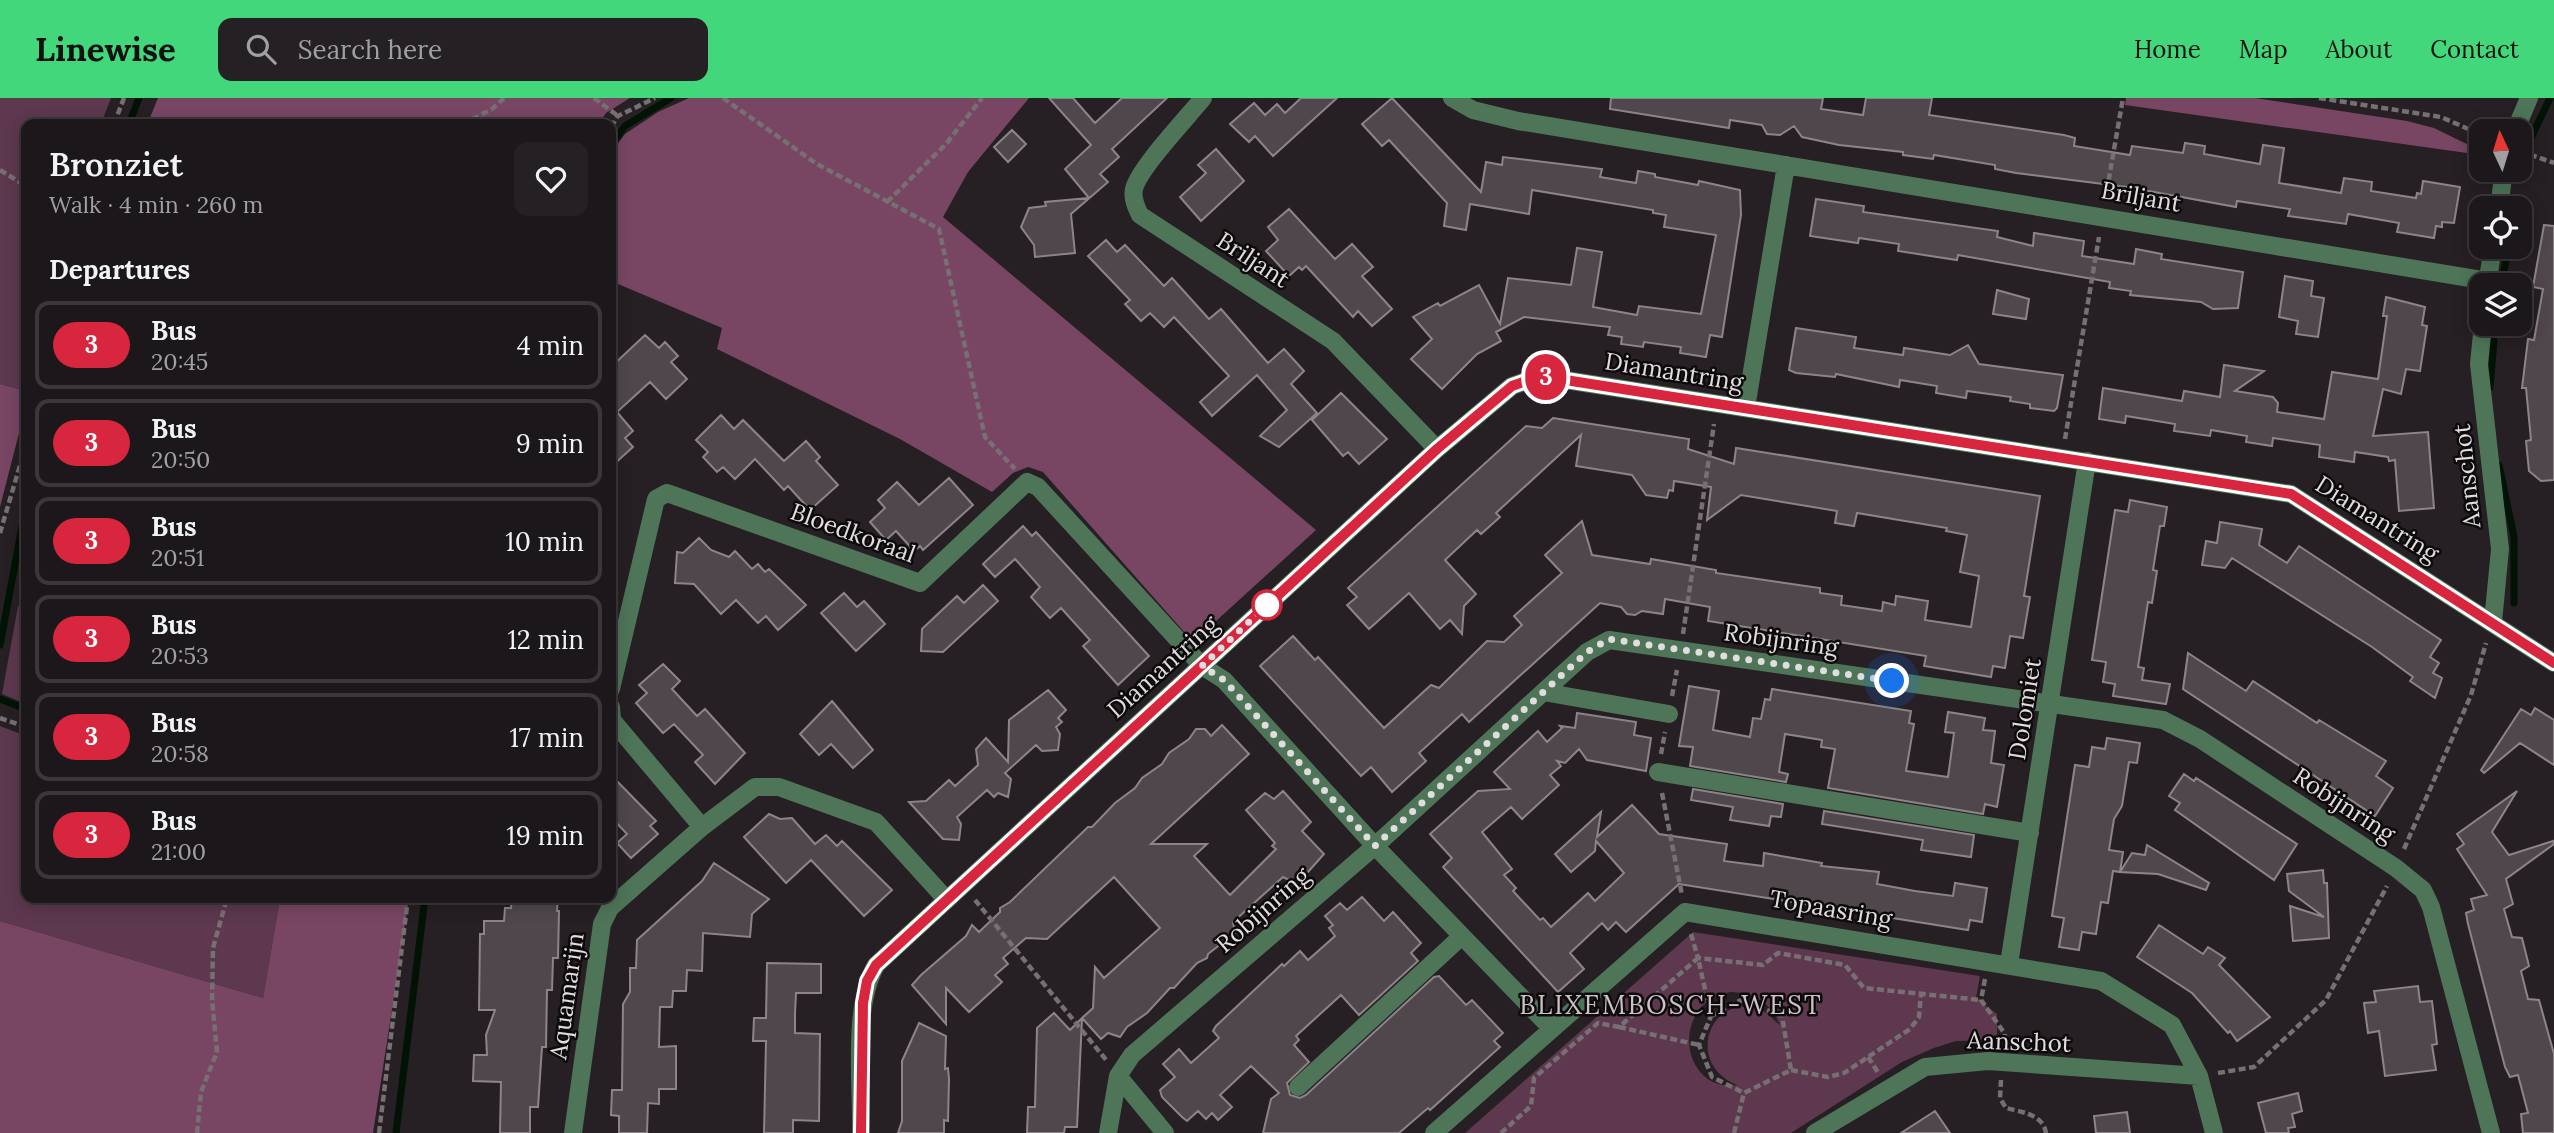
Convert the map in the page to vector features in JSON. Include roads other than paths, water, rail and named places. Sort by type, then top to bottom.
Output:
[{"type":"street","name":"Briljant","points":[[1203,98],[1141,175],[1133,190],[1134,203],[1140,215],[1333,341],[1437,449]]},
{"type":"street","name":"Briljant","points":[[1452,98],[1473,110],[1518,121],[2103,215],[2469,280]]},
{"type":"street","points":[[2520,119],[2529,98]]},
{"type":"street","points":[[1746,408],[1786,165]]},
{"type":"street","name":"Aanschot","points":[[2482,336],[2479,364],[2500,550],[2493,622]]},
{"type":"street","name":"Diamantring","points":[[861,1133],[863,1003],[867,981],[876,965],[1437,449],[1512,386],[1540,376],[2291,494],[2554,663]]},
{"type":"street","name":"Dolomiet","points":[[2008,964],[2051,704],[2087,461]]},
{"type":"street","name":"Bloedkoraal","points":[[616,668],[656,499],[667,493],[920,583],[1027,482],[1038,487],[1202,666]]},
{"type":"street","name":"Robijnring","points":[[1108,1133],[1118,1076],[1132,1055],[1375,846],[1587,652],[1609,639],[2163,720],[2200,739],[2396,868],[2423,890],[2431,907],[2491,1133]]},
{"type":"street","points":[[1202,666],[1224,680],[1375,846],[1552,1029],[1434,1133]]},
{"type":"street","points":[[1543,692],[1669,714]]},
{"type":"street","points":[[616,725],[702,827]]},
{"type":"street","points":[[1658,772],[2030,833]]},
{"type":"street","name":"Aquamarijn","points":[[616,901],[702,827],[755,787],[779,787],[876,822],[946,898]]},
{"type":"street","name":"Aquamarijn","points":[[573,1133],[602,924],[614,903]]},
{"type":"street","name":"Topaasring","points":[[1552,1029],[1685,912],[2101,981],[2172,1025],[2199,1076],[2214,1133]]},
{"type":"street","points":[[1298,1087],[1462,936]]},
{"type":"street","name":"Aanschot","points":[[1815,1133],[1925,1066],[1988,1060],[2199,1076]]},
{"type":"street","points":[[1118,1076],[1165,1133]]},
{"type":"waterway","points":[[131,119],[139,98]]},
{"type":"waterway","points":[[616,138],[625,126],[671,98]]},
{"type":"waterway","points":[[2532,136],[2550,98]]},
{"type":"waterway","points":[[2504,273],[2506,259]]},
{"type":"waterway","points":[[2490,387],[2494,341]]},
{"type":"waterway","points":[[2499,465],[2514,537],[2514,603]]},
{"type":"waterway","points":[[0,645],[21,532]]},
{"type":"waterway","points":[[0,699],[21,707]]},
{"type":"waterway","points":[[396,1133],[424,903]]},
{"type":"district","name":"BLIXEMBOSCH-WEST","points":[[1671,1005]]}]
